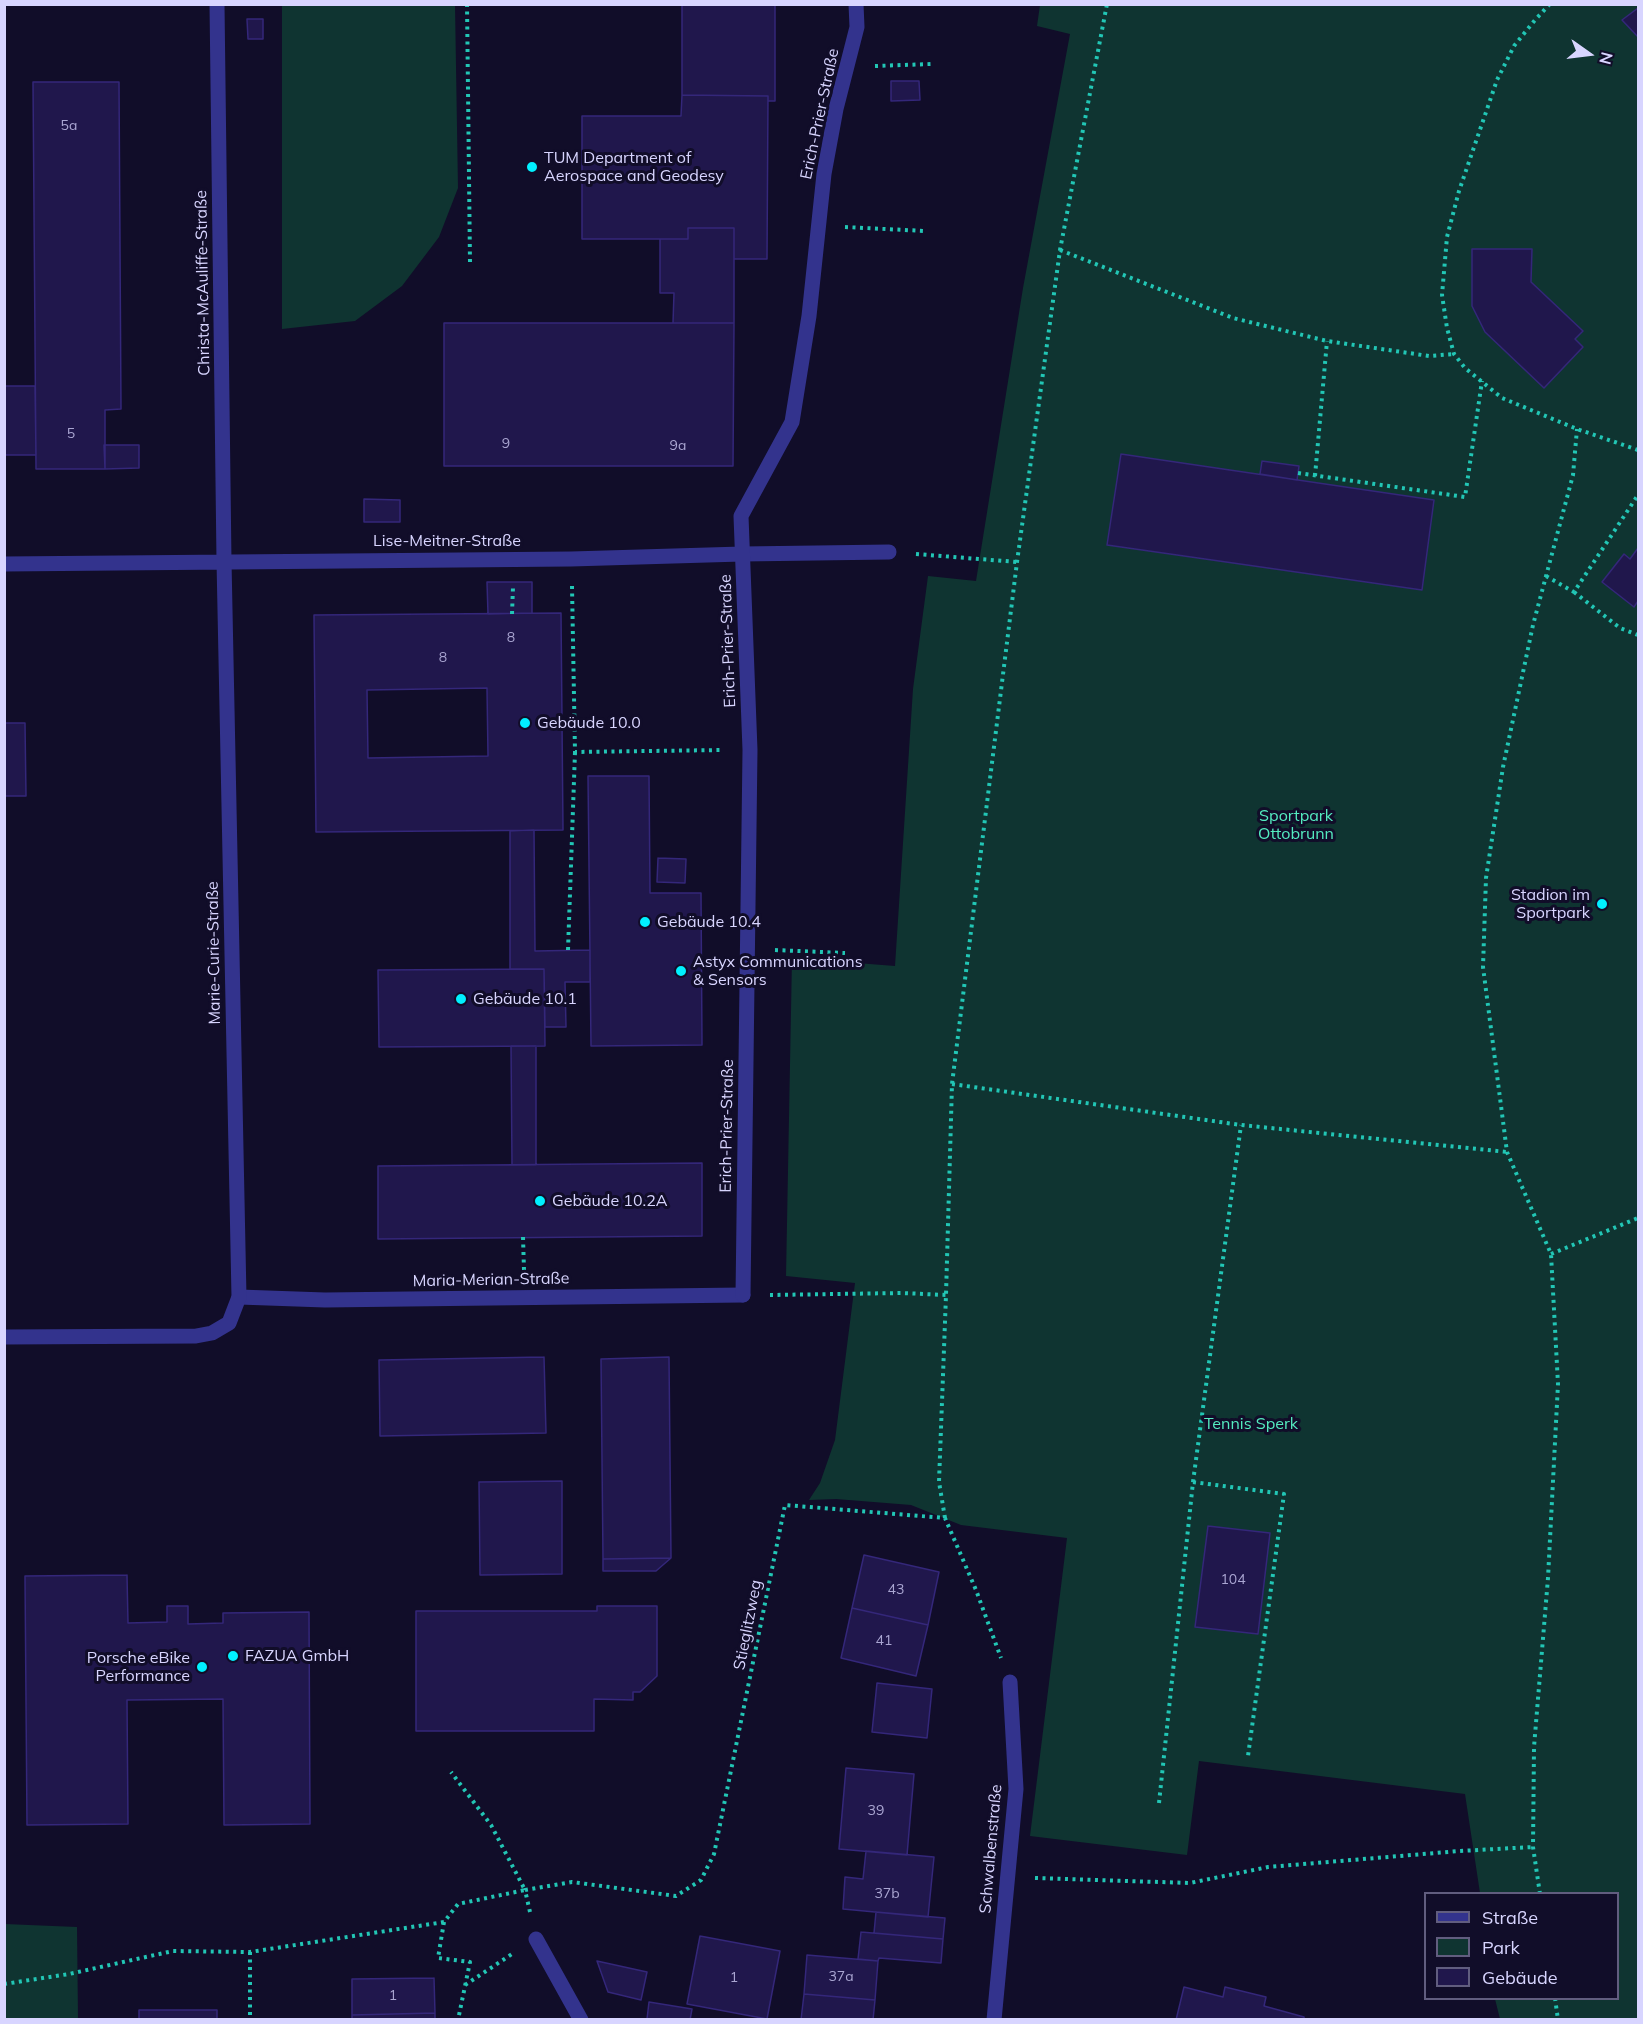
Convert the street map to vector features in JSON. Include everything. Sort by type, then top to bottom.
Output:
[{"type":"street","name":"Christa-McAuliffe-Straße","points":[[217,4],[224,561]]},
{"type":"street","name":"Erich-Prier-Straße","points":[[743,1295],[750,750],[741,516],[792,422],[809,316],[826,163],[836,109],[857,27],[856,4]]},
{"type":"street","name":"Lise-Meitner-Straße","points":[[4,564],[571,559],[889,552]]},
{"type":"street","name":"Marie-Curie-Straße","points":[[4,1337],[196,1336],[212,1333],[229,1323],[239,1296],[224,561]]},
{"type":"street","name":"Maria-Merian-Straße","points":[[239,1296],[325,1300],[743,1295]]},
{"type":"street","name":"Schwalbenstraße","points":[[994,2019],[1016,1789],[1010,1682]]},
{"type":"street","points":[[536,1939],[581,2019]]},
{"type":"path","points":[[467,4],[470,263]]},
{"type":"path","points":[[1010,1682],[976,1590],[945,1518],[939,1482],[952,1084],[1017,562],[1060,250],[1108,4]]},
{"type":"path","points":[[1550,4],[1514,46],[1497,80],[1459,191],[1447,237],[1442,295],[1447,328],[1454,354],[1465,368],[1502,398],[1577,429],[1638,450]]},
{"type":"path","points":[[848,67],[931,64]]},
{"type":"path","points":[[819,226],[925,231]]},
{"type":"path","points":[[1060,250],[1233,318],[1327,341],[1429,356],[1454,354]]},
{"type":"path","points":[[1315,476],[1327,341]]},
{"type":"path","points":[[1298,473],[1465,497],[1482,381]]},
{"type":"path","points":[[1540,1892],[1533,1847],[1534,1747],[1548,1578],[1558,1384],[1551,1254],[1508,1152],[1483,967],[1486,878],[1503,767],[1533,625],[1573,476],[1577,429]]},
{"type":"path","points":[[1574,592],[1638,495]]},
{"type":"path","points":[[889,552],[1017,562]]},
{"type":"path","points":[[568,950],[574,752],[571,559]]},
{"type":"path","points":[[1546,576],[1574,592],[1620,628],[1638,635]]},
{"type":"path","points":[[574,752],[750,750]]},
{"type":"path","points":[[747,949],[845,953]]},
{"type":"path","points":[[952,1084],[1241,1125],[1508,1152]]},
{"type":"path","points":[[1159,1803],[1194,1482],[1241,1125]]},
{"type":"path","points":[[1551,1254],[1638,1218]]},
{"type":"path","points":[[743,1295],[902,1293],[946,1295]]},
{"type":"path","points":[[1194,1482],[1284,1494],[1248,1756]]},
{"type":"path","name":"Stieglitzweg","points":[[525,1890],[572,1882],[676,1896],[700,1880],[714,1854],[784,1505],[945,1518]]},
{"type":"path","points":[[451,1772],[491,1825],[525,1890],[529,1909]]},
{"type":"path","points":[[1008,1877],[1190,1883],[1268,1867],[1533,1847]]},
{"type":"path","points":[[458,2019],[470,1962],[438,1958],[444,1922],[458,1904],[525,1890]]},
{"type":"path","points":[[4,1984],[69,1974],[173,1951],[250,1952],[444,1922]]},
{"type":"path","points":[[465,1985],[536,1939]]},
{"type":"path","points":[[250,1952],[250,2019]]},
{"type":"path","points":[[1555,2000],[1558,2019]]},
{"type":"green space","points":[[282,5],[455,5],[458,188],[439,237],[402,286],[355,321],[282,329]]},
{"type":"green space","points":[[1040,5],[1638,5],[1638,2019],[1500,2019],[1495,2000],[1619,2000],[1619,1892],[1480,1892],[1465,1794],[1199,1761],[1187,1855],[1030,1836],[1067,1538],[961,1525],[911,1505],[836,1499],[809,1500],[820,1483],[835,1440],[855,1283],[786,1276],[792,958],[895,966],[913,689],[928,576],[976,581],[1023,288],[1070,34],[1037,26]]},
{"type":"green space","points":[[5,1924],[77,1927],[78,2019],[5,2019]]},
{"type":"building","points":[[682,4],[775,4],[775,101],[768,101],[768,96],[682,95]]},
{"type":"building","points":[[1638,8],[1638,37],[1622,20]]},
{"type":"building","points":[[247,19],[263,19],[263,39],[248,39]]},
{"type":"building","points":[[891,81],[919,81],[920,100],[891,101]]},
{"type":"building","points":[[33,82],[119,82],[121,409],[105,410],[105,469],[36,469]]},
{"type":"building","points":[[682,95],[768,96],[767,259],[734,259],[734,228],[688,228],[688,239],[582,239],[582,116],[681,116]]},
{"type":"building","points":[[688,228],[734,228],[734,323],[673,323],[674,293],[660,293],[660,239],[688,239]]},
{"type":"building","points":[[1472,249],[1532,249],[1531,282],[1583,331],[1575,339],[1583,347],[1544,388],[1485,332],[1472,306]]},
{"type":"building","points":[[444,323],[734,323],[733,466],[444,466]]},
{"type":"building","points":[[4,386],[35,386],[36,455],[4,455]]},
{"type":"building","points":[[104,445],[139,445],[139,468],[105,469]]},
{"type":"building","points":[[1121,454],[1434,500],[1422,590],[1107,545]]},
{"type":"building","points":[[1262,461],[1299,466],[1297,480],[1260,474]]},
{"type":"building","points":[[364,499],[400,500],[400,522],[364,522]]},
{"type":"building","points":[[1638,548],[1638,601],[1634,607],[1602,582],[1624,554],[1630,559]]},
{"type":"building","points":[[487,582],[532,582],[532,613],[488,614]]},
{"type":"building","name":"Gebäude 10.0","points":[[561,613],[563,830],[316,832],[314,615]],"holes":[[[487,688],[488,756],[368,758],[367,690]]]},
{"type":"building","points":[[4,723],[25,723],[26,796],[4,796]]},
{"type":"building","name":"Gebäude 10.4","points":[[588,776],[649,776],[650,893],[701,893],[702,1045],[591,1046]]},
{"type":"building","points":[[534,830],[535,951],[590,950],[590,982],[565,982],[566,1027],[545,1027],[544,969],[510,969],[510,831]]},
{"type":"building","points":[[658,858],[686,859],[685,883],[657,882]]},
{"type":"building","name":"Gebäude 10.1","points":[[544,969],[545,1046],[379,1047],[378,970]]},
{"type":"building","points":[[511,1046],[536,1046],[536,1165],[512,1165]]},
{"type":"building","name":"Gebäude 10.2A","points":[[702,1163],[702,1236],[378,1239],[378,1166]]},
{"type":"building","points":[[544,1357],[546,1433],[380,1436],[379,1360]]},
{"type":"building","points":[[669,1357],[671,1558],[603,1559],[601,1359]]},
{"type":"building","points":[[562,1481],[562,1574],[480,1575],[479,1482]]},
{"type":"building","points":[[1208,1526],[1270,1533],[1258,1634],[1195,1627]]},
{"type":"building","points":[[864,1555],[939,1572],[928,1625],[852,1608]]},
{"type":"building","points":[[671,1558],[656,1571],[603,1571],[603,1559]]},
{"type":"building","points":[[127,1575],[128,1623],[167,1622],[167,1606],[188,1606],[188,1624],[223,1623],[223,1613],[309,1612],[310,1824],[224,1825],[223,1699],[127,1700],[128,1824],[27,1825],[25,1576]]},
{"type":"building","points":[[597,1606],[657,1606],[657,1676],[640,1692],[633,1692],[633,1700],[594,1699],[594,1731],[416,1731],[416,1611],[597,1611]]},
{"type":"building","points":[[852,1608],[928,1625],[916,1676],[841,1658]]},
{"type":"building","points":[[877,1683],[932,1689],[927,1738],[872,1732]]},
{"type":"building","points":[[846,1768],[914,1774],[907,1855],[839,1849]]},
{"type":"building","points":[[866,1851],[934,1857],[928,1917],[843,1909],[845,1877],[863,1879]]},
{"type":"building","points":[[876,1912],[945,1918],[943,1939],[874,1933]]},
{"type":"building","points":[[861,1932],[943,1939],[941,1963],[879,1958],[878,1961],[858,1959]]},
{"type":"building","points":[[700,1936],[780,1951],[767,2019],[687,2004]]},
{"type":"building","points":[[807,1955],[878,1961],[875,2000],[804,1994]]},
{"type":"building","points":[[597,1961],[647,1972],[641,2000],[608,1992]]},
{"type":"building","points":[[434,1978],[435,2013],[352,2015],[352,1979]]},
{"type":"building","points":[[1184,1987],[1223,1997],[1225,1987],[1266,1997],[1264,2006],[1304,2017],[1304,2020],[1176,2020]]},
{"type":"building","points":[[804,1994],[875,2000],[873,2020],[801,2020]]},
{"type":"building","points":[[649,2002],[692,2009],[690,2020],[647,2019]]},
{"type":"building","points":[[139,2010],[217,2010],[217,2020],[139,2020]]},
{"type":"building","points":[[435,2013],[435,2020],[352,2020],[352,2015]]},
{"type":"place","name":"TUM Department of Aerospace and Geodesy","points":[[532,167]]},
{"type":"place","name":"Gebäude 10.0","points":[[525,723]]},
{"type":"place","name":"Stadion im Sportpark","points":[[1602,904]]},
{"type":"place","name":"Gebäude 10.4","points":[[645,922]]},
{"type":"place","name":"Astyx Communications & Sensors","points":[[681,971]]},
{"type":"place","name":"Gebäude 10.1","points":[[461,999]]},
{"type":"place","name":"Gebäude 10.2A","points":[[540,1201]]},
{"type":"place","name":"FAZUA GmbH","points":[[233,1656]]},
{"type":"place","name":"Porsche eBike Performance","points":[[202,1667]]},
{"type":"park label","name":"Sportpark Ottobrunn","points":[[1296,825]]},
{"type":"park label","name":"Tennis Sperk","points":[[1251,1424]]}]
